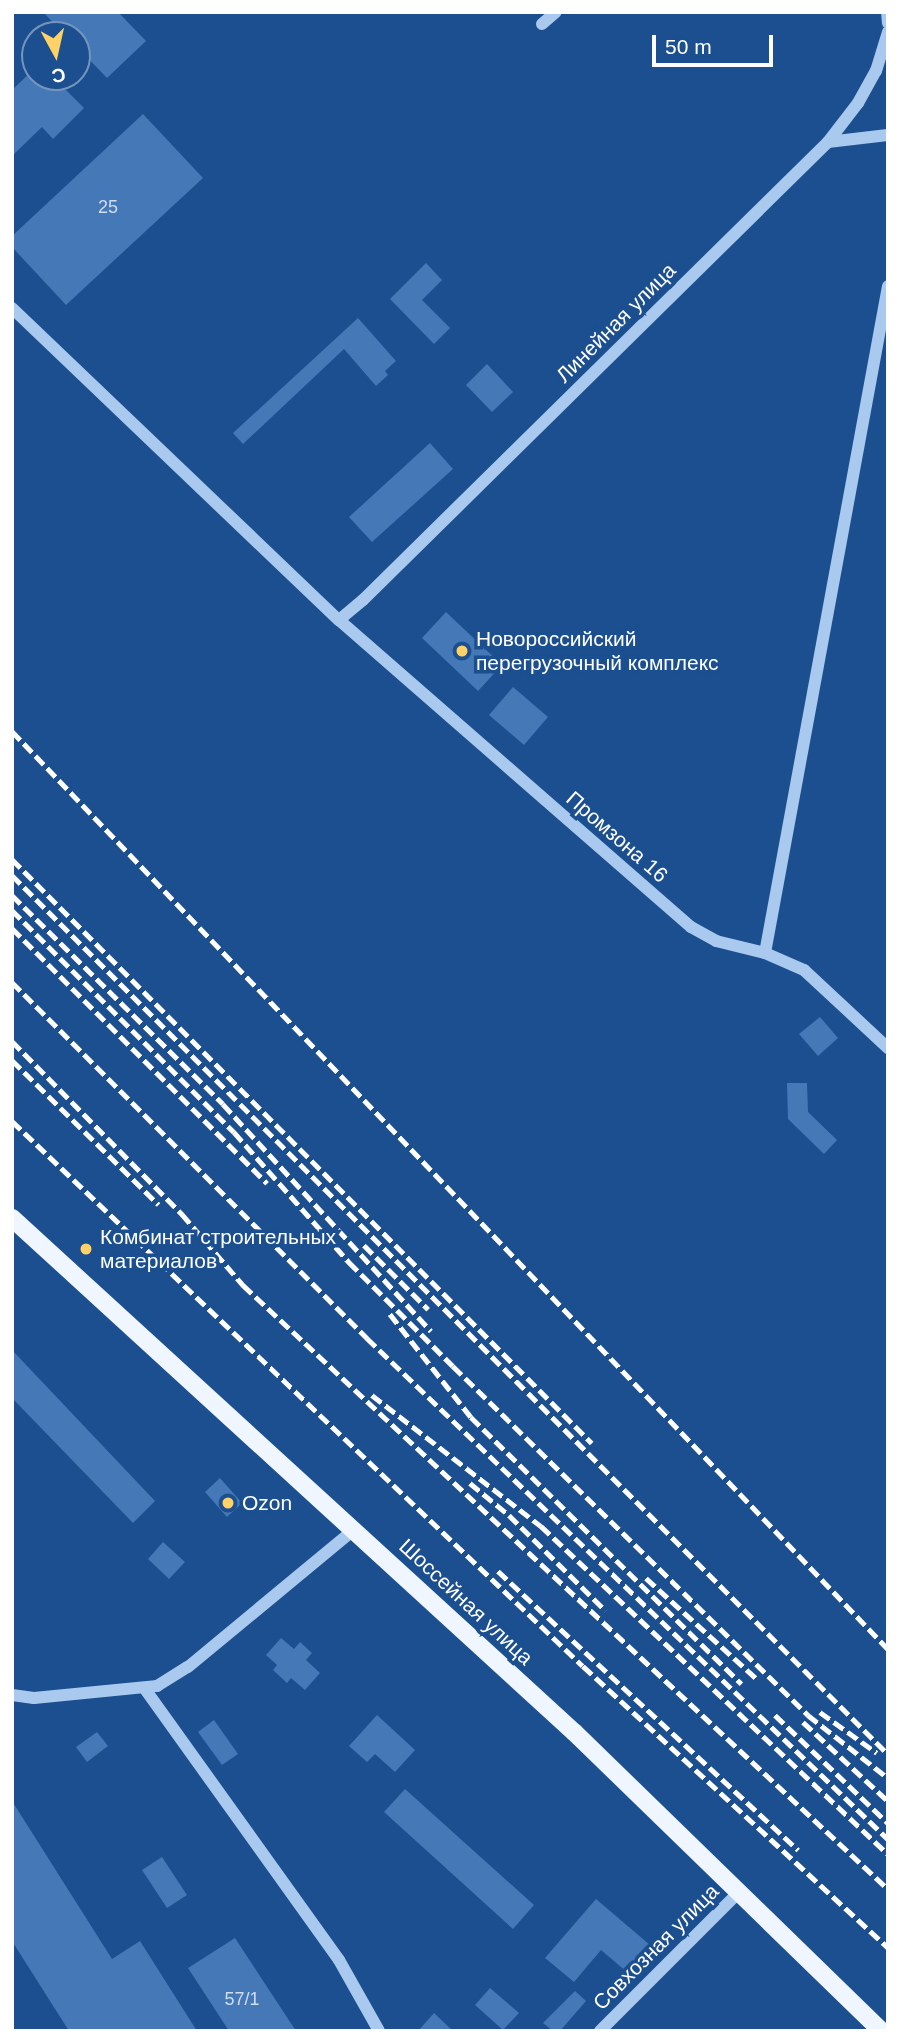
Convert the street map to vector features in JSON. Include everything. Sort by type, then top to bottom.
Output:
[{"type":"main road","name":"Шоссейная улица","points":[[12,1218],[355,1529],[740,1891],[880,2030]]},
{"type":"street","points":[[542,24],[556,12]]},
{"type":"street","points":[[887,12],[888,23]]},
{"type":"street","name":"Линейная улица","points":[[339,620],[363,600],[828,142],[858,103],[876,71],[888,32]]},
{"type":"street","points":[[828,142],[888,135]]},
{"type":"street","points":[[765,953],[888,286]]},
{"type":"street","name":"Промзона 16","points":[[12,309],[339,620],[691,927],[716,941],[765,953],[804,970],[888,1048]]},
{"type":"street","points":[[12,1695],[34,1698],[157,1686],[188,1667],[355,1529]]},
{"type":"street","points":[[145,1689],[339,1960],[379,2031]]},
{"type":"street","name":"Совхозная улица","points":[[600,2031],[740,1891]]},
{"type":"building","points":[[43,12],[118,12],[146,41],[107,78],[91,61],[91,21],[52,21]]},
{"type":"building","points":[[21,81],[21,91],[67,91],[84,108],[53,139],[42,127],[12,156],[12,90]]},
{"type":"building","points":[[143,114],[203,178],[66,305],[12,247],[12,236]]},
{"type":"building","points":[[426,263],[442,280],[422,300],[450,328],[434,344],[390,299]]},
{"type":"building","points":[[358,318],[396,361],[385,371],[388,375],[376,386],[344,349],[243,444],[233,433]]},
{"type":"building","points":[[487,364],[513,392],[492,412],[466,385]]},
{"type":"building","points":[[430,443],[453,469],[372,542],[349,517]]},
{"type":"building","name":"Новороссийский перегрузочный комплекс","points":[[446,612],[502,665],[478,691],[422,638]]},
{"type":"building","points":[[513,687],[548,717],[524,745],[489,715]]},
{"type":"building","points":[[820,1017],[838,1038],[818,1056],[799,1034]]},
{"type":"building","points":[[787,1083],[807,1083],[808,1112],[837,1140],[824,1154],[788,1119]]},
{"type":"building","points":[[12,1350],[155,1501],[133,1523],[12,1398]]},
{"type":"building","points":[[220,1478],[242,1503],[227,1517],[205,1492]]},
{"type":"building","points":[[163,1542],[185,1562],[169,1579],[148,1559]]},
{"type":"building","points":[[281,1638],[294,1649],[300,1642],[312,1653],[306,1660],[320,1673],[305,1690],[291,1678],[287,1683],[273,1670],[277,1665],[266,1655]]},
{"type":"building","points":[[377,1715],[415,1750],[395,1772],[375,1754],[367,1762],[349,1746]]},
{"type":"building","points":[[214,1720],[238,1754],[222,1765],[198,1732]]},
{"type":"building","points":[[97,1732],[108,1746],[87,1762],[76,1747]]},
{"type":"building","points":[[405,1789],[534,1905],[513,1929],[384,1812]]},
{"type":"building","points":[[12,1801],[112,1959],[140,1941],[197,2031],[69,2031],[12,1941]]},
{"type":"building","points":[[162,1857],[187,1895],[167,1908],[142,1870]]},
{"type":"building","points":[[596,1899],[657,1951],[634,1978],[601,1950],[574,1982],[545,1958]]},
{"type":"building","points":[[235,1938],[296,2031],[229,2031],[188,1968]]},
{"type":"building","points":[[490,1988],[519,2013],[503,2030],[475,2005]]},
{"type":"building","points":[[575,1991],[586,2001],[560,2031],[553,2031],[543,2023]]},
{"type":"building","points":[[434,2013],[453,2031],[418,2031]]},
{"type":"railway","points":[[12,731],[888,1649]]},
{"type":"railway","points":[[12,859],[592,1443]]},
{"type":"railway","points":[[12,875],[888,1754]]},
{"type":"railway","points":[[12,895],[223,1104],[431,1331]]},
{"type":"railway","points":[[12,910],[234,1132],[349,1262],[453,1366],[808,1715],[888,1778]]},
{"type":"railway","points":[[12,928],[267,1183]]},
{"type":"railway","points":[[12,982],[367,1338],[888,1839]]},
{"type":"railway","points":[[12,1041],[182,1214],[243,1285],[888,1889]]},
{"type":"railway","points":[[12,1060],[159,1205]]},
{"type":"railway","points":[[12,1121],[583,1666],[888,1947]]},
{"type":"railway","points":[[364,1245],[428,1309]]},
{"type":"railway","points":[[390,1314],[471,1417],[742,1684]]},
{"type":"railway","points":[[372,1395],[541,1526],[888,1854]]},
{"type":"railway","points":[[470,1483],[509,1515],[606,1611]]},
{"type":"railway","points":[[498,1571],[798,1850]]},
{"type":"railway","points":[[646,1578],[757,1679]]},
{"type":"railway","points":[[820,1712],[877,1753]]},
{"type":"railway","points":[[775,1715],[888,1823]]},
{"type":"railway","points":[[803,1722],[888,1801]]},
{"type":"place","name":"Новороссийский перегрузочный комплекс","points":[[462,651]]},
{"type":"place","name":"Комбинат строительных материалов","points":[[86,1249]]},
{"type":"place","name":"Ozon","points":[[228,1503]]}]
